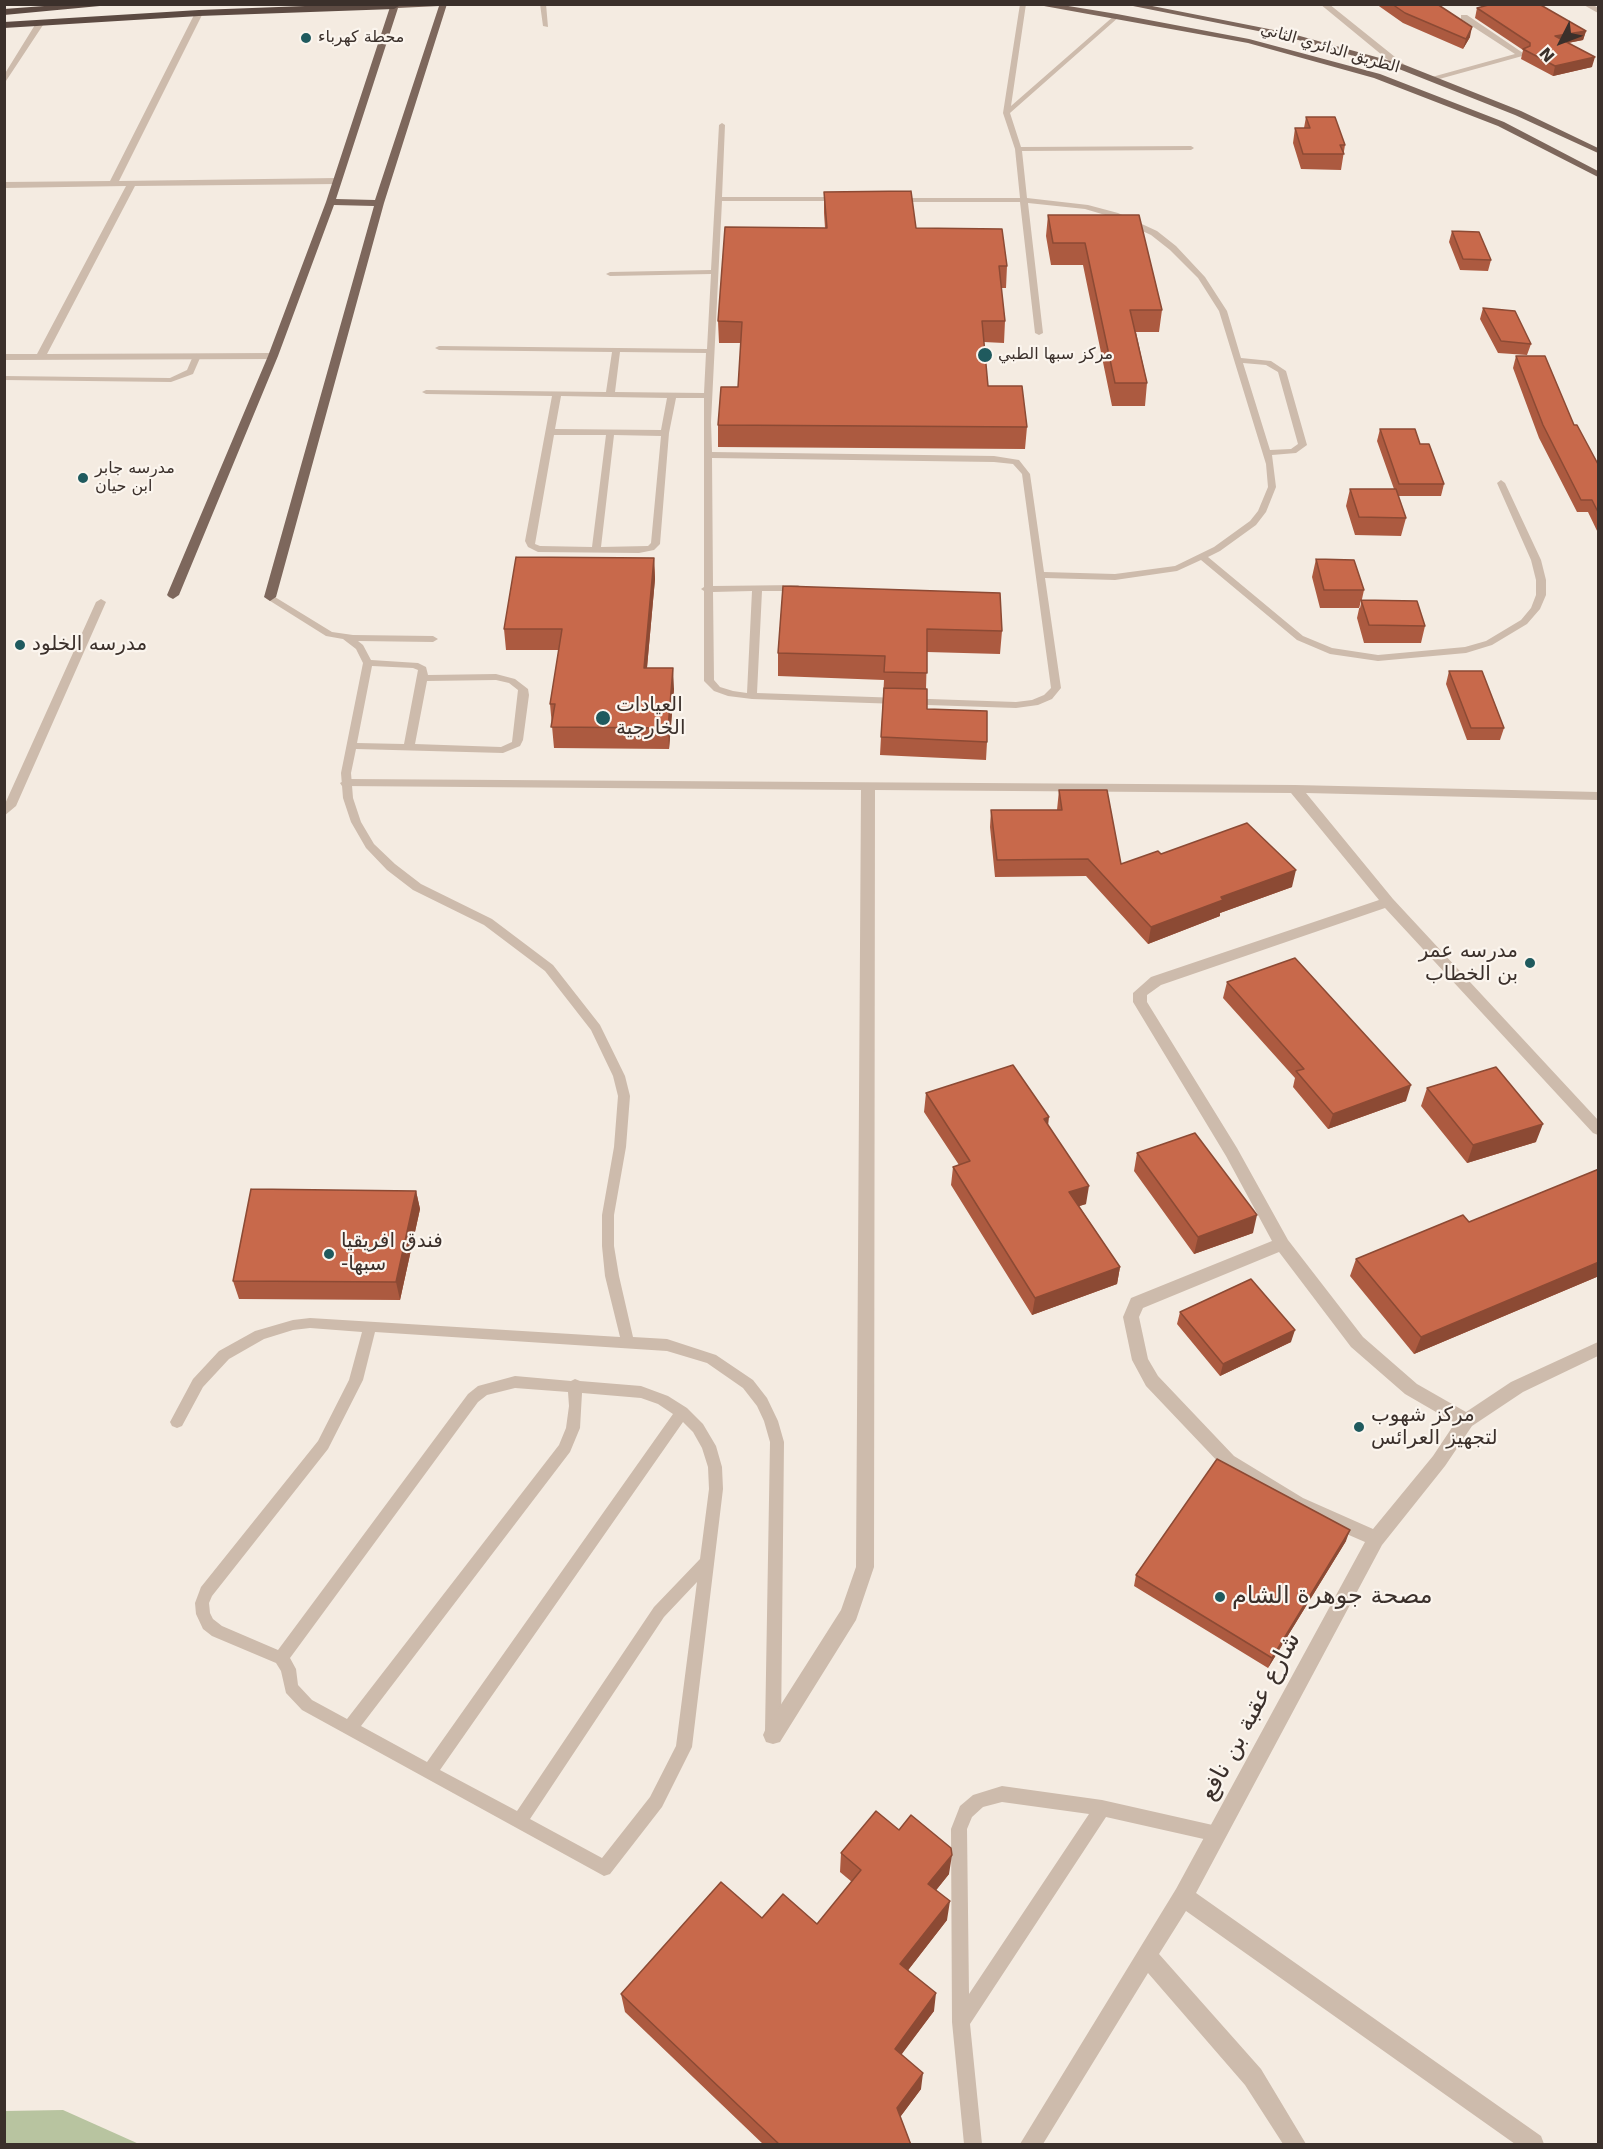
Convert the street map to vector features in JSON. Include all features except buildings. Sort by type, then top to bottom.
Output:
[{"type":"highway","points":[[4,12],[117,4]]},
{"type":"highway","points":[[4,25],[313,6],[395,5]]},
{"type":"main road","points":[[173,595],[273,356],[331,202],[395,5],[436,4]]},
{"type":"main road","points":[[270,597],[379,203],[443,4]]},
{"type":"main road","name":"الطريق الدائري الثاني","points":[[1038,4],[1250,41],[1377,76],[1501,124],[1599,174]]},
{"type":"main road","name":"الطريق الدائري الثاني","points":[[1127,4],[1278,32],[1402,67],[1528,117],[1599,151]]},
{"type":"main road","points":[[331,202],[379,203]]},
{"type":"street","points":[[1324,4],[1402,67]]},
{"type":"street","points":[[1586,4],[1599,11]]},
{"type":"street","points":[[112,185],[199,13]]},
{"type":"street","points":[[1435,79],[1522,55],[1464,17]]},
{"type":"street","points":[[4,82],[41,22]]},
{"type":"street","points":[[4,185],[337,181]]},
{"type":"street","points":[[40,357],[131,185]]},
{"type":"street","points":[[4,357],[273,356]]},
{"type":"street","points":[[346,783],[1295,789],[1599,796]]},
{"type":"street","points":[[773,1735],[849,1614],[865,1567],[867,1526],[868,786]]},
{"type":"street","points":[[1295,789],[1388,902],[1599,1129]]},
{"type":"street","points":[[1388,902],[1156,981],[1140,993],[1140,1002],[1143,1012],[1232,1152],[1282,1244],[1357,1342],[1411,1389],[1466,1421]]},
{"type":"street","points":[[1282,1244],[1137,1303],[1131,1317],[1140,1359],[1152,1380],[1228,1461],[1297,1504],[1376,1539]]},
{"type":"street","name":"شارع عقبة بن نافع","points":[[1031,2145],[1183,1896],[1376,1539],[1439,1461],[1466,1421],[1517,1387],[1599,1349]]},
{"type":"street","points":[[1183,1896],[1533,2145]]},
{"type":"street","points":[[1147,1956],[1253,2077],[1295,2145]]},
{"type":"lane","points":[[543,4],[546,26]]},
{"type":"lane","points":[[1023,4],[1006,113],[1018,148],[1039,333]]},
{"type":"lane","points":[[1006,113],[1117,16]]},
{"type":"lane","points":[[708,455],[993,459],[1016,462],[1026,474],[1056,688],[1048,697],[1034,703],[1016,705],[752,696],[724,692],[709,681],[706,589],[708,396],[722,125]]},
{"type":"lane","points":[[1018,148],[1191,148]]},
{"type":"lane","points":[[719,199],[847,199]]},
{"type":"lane","points":[[882,200],[1023,200],[1100,211],[1135,223],[1164,240],[1188,262],[1223,311],[1272,475],[1272,488],[1262,512],[1241,533],[1203,557],[1177,568],[1138,576],[1041,574]]},
{"type":"lane","points":[[610,274],[715,272]]},
{"type":"lane","points":[[439,348],[711,351]]},
{"type":"lane","points":[[610,395],[616,350]]},
{"type":"lane","points":[[4,378],[171,380],[190,372],[196,358]]},
{"type":"lane","points":[[1238,360],[1268,363],[1282,370],[1302,445],[1293,451],[1267,453]]},
{"type":"lane","points":[[426,392],[708,396]]},
{"type":"lane","points":[[557,394],[531,545],[543,550],[645,550],[656,544],[665,433],[672,396]]},
{"type":"lane","points":[[550,432],[665,433]]},
{"type":"lane","points":[[596,550],[610,433]]},
{"type":"lane","points":[[1203,557],[1300,638],[1330,651],[1378,658],[1466,650],[1509,634],[1535,609],[1541,595],[1541,580],[1536,560],[1501,483]]},
{"type":"lane","points":[[752,696],[757,588]]},
{"type":"lane","points":[[706,589],[807,588]]},
{"type":"lane","points":[[270,597],[319,630],[347,638],[433,639]]},
{"type":"lane","points":[[4,813],[11,806],[101,602]]},
{"type":"lane","points":[[347,638],[360,647],[368,663],[346,783],[356,822],[370,846],[391,867],[417,887],[488,922],[549,968],[597,1028],[610,1053],[624,1096],[620,1147],[609,1205],[608,1246],[612,1276],[628,1342]]},
{"type":"lane","points":[[368,663],[415,664],[423,669],[409,747]]},
{"type":"lane","points":[[351,746],[503,750],[516,744],[524,695],[518,685],[496,677],[423,678]]},
{"type":"lane","points":[[177,1422],[198,1383],[224,1355],[250,1339],[276,1329],[301,1324],[370,1326],[667,1345],[711,1359],[748,1384],[762,1402],[777,1442],[773,1735]]},
{"type":"lane","points":[[281,1658],[473,1398],[483,1390],[505,1382],[575,1385],[641,1392],[663,1400],[682,1412],[698,1428],[709,1446],[715,1467],[716,1489],[684,1747],[656,1802],[604,1868],[349,1729],[298,1697],[291,1688],[288,1669],[281,1658],[217,1631],[208,1624],[203,1614],[202,1603],[206,1592],[323,1445],[356,1380],[370,1326]]},
{"type":"lane","points":[[349,1729],[565,1448],[574,1417],[575,1385]]},
{"type":"lane","points":[[429,1772],[682,1412]]},
{"type":"lane","points":[[519,1822],[659,1612],[706,1563]]},
{"type":"lane","points":[[973,2145],[961,2022],[959,1829],[966,1812],[980,1800],[1002,1794],[1102,1808],[1217,1834]]},
{"type":"lane","points":[[961,2022],[1102,1808]]},
{"type":"green space","points":[[63,2110],[139,2144],[5,2144],[5,2111]]},
{"type":"place","name":"محطة كهرباء","points":[[306,38]]},
{"type":"place","name":"مركز سبها الطبي","points":[[985,355]]},
{"type":"place","name":"مدرسه جابر ابن حيان","points":[[83,478]]},
{"type":"place","name":"مدرسه الخلود","points":[[20,645]]},
{"type":"place","name":"العيادات الخارجية","points":[[603,718]]},
{"type":"place","name":"مدرسه عمر بن الخطاب","points":[[1530,963]]},
{"type":"place","name":"فندق افريقيا -سبها","points":[[329,1254]]},
{"type":"place","name":"مركز شهوب لتجهيز العرائس","points":[[1359,1427]]},
{"type":"place","name":"مصحة جوهرة الشام","points":[[1220,1597]]}]
